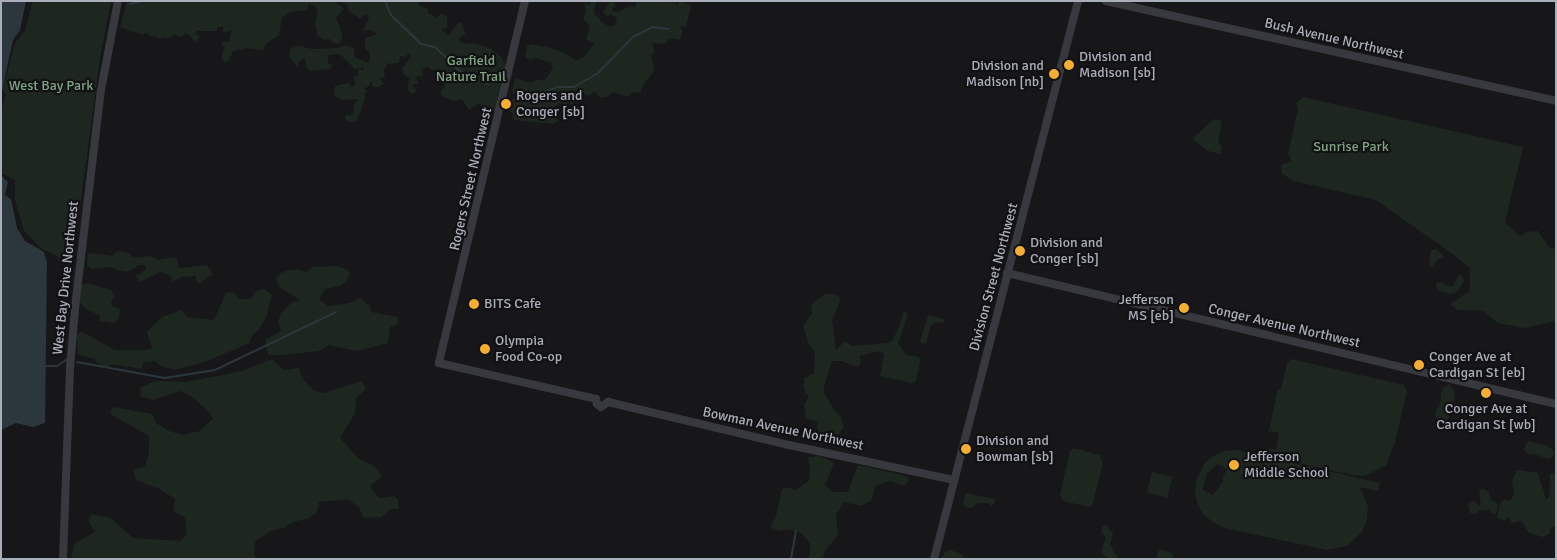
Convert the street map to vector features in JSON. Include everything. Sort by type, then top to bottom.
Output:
[{"type":"street","name":"West Bay Drive Northwest","points":[[63,559],[70,377],[76,299],[100,100],[108,46],[118,1]]},
{"type":"street","name":"Rogers Street Northwest","points":[[525,1],[440,362],[596,399]]},
{"type":"street","name":"Division Street Northwest","points":[[934,559],[1007,273],[1054,102],[1078,1]]},
{"type":"street","name":"Bush Avenue Northwest","points":[[1106,1],[1556,101]]},
{"type":"street","name":"Conger Avenue Northwest","points":[[1007,273],[1556,404]]},
{"type":"street","name":"Bowman Avenue Northwest","points":[[596,399],[597,404],[601,407],[608,402],[789,445],[953,480]]},
{"type":"green space","name":"West Bay Park","points":[[1,1],[26,1],[20,30],[13,40],[3,88],[15,43],[25,31],[33,1],[111,1],[100,58],[72,266],[58,261],[57,256],[42,249],[24,231],[15,200],[15,180],[1,173],[1,111],[6,95],[3,90],[1,94]]},
{"type":"green space","points":[[127,1],[339,1],[335,3],[344,8],[336,18],[342,32],[342,39],[338,44],[317,35],[317,27],[315,25],[318,11],[314,5],[309,4],[307,10],[291,12],[282,18],[279,35],[267,43],[263,50],[246,48],[233,51],[229,61],[224,62],[221,58],[225,47],[221,44],[223,41],[229,42],[232,30],[223,33],[223,27],[218,27],[216,31],[197,31],[195,33],[200,37],[195,42],[187,33],[179,37],[175,34],[166,39],[164,37],[159,39],[155,35],[152,37],[147,33],[142,35],[120,27]]},
{"type":"green space","name":"Garfield Nature Trail","points":[[339,1],[418,1],[418,5],[428,9],[428,13],[434,16],[434,19],[441,14],[447,16],[447,27],[441,30],[449,35],[458,23],[461,23],[466,34],[460,37],[459,41],[491,48],[502,58],[509,74],[502,78],[503,85],[500,86],[495,111],[489,112],[479,103],[469,110],[462,99],[453,101],[443,97],[440,94],[445,85],[442,82],[435,83],[437,72],[427,67],[422,69],[423,76],[416,77],[419,84],[412,85],[416,89],[415,93],[410,93],[407,88],[410,78],[404,75],[402,69],[411,56],[408,54],[405,57],[400,56],[399,63],[390,64],[389,62],[384,70],[385,77],[380,79],[384,84],[379,87],[373,87],[371,81],[368,87],[364,88],[367,91],[364,94],[365,99],[357,120],[353,122],[346,121],[345,117],[347,115],[351,116],[354,112],[353,106],[358,99],[342,100],[334,95],[335,86],[348,83],[352,87],[355,85],[354,77],[358,75],[359,69],[364,70],[364,67],[355,69],[340,54],[334,54],[328,55],[328,63],[333,65],[330,69],[310,71],[306,67],[305,58],[301,59],[297,67],[289,56],[291,48],[300,46],[312,49],[338,48],[345,45],[354,49],[354,57],[369,63],[370,57],[369,51],[365,48],[365,38],[377,34],[371,30],[363,31],[369,18],[367,14],[360,18],[350,12],[346,4]]},
{"type":"green space","points":[[592,1],[597,1],[594,10],[595,15],[600,18],[601,22],[611,27],[615,25],[617,18],[611,15],[607,16],[603,12],[610,1],[614,1],[616,7],[612,7],[613,11],[619,12],[629,6],[635,7],[637,1],[665,1],[677,4],[678,7],[679,1],[691,5],[686,27],[680,26],[683,31],[680,40],[670,38],[665,44],[653,43],[654,53],[651,56],[654,65],[653,73],[645,82],[640,93],[633,92],[628,97],[613,92],[607,97],[600,98],[594,91],[589,96],[578,90],[575,92],[580,103],[576,102],[571,105],[569,103],[563,106],[559,103],[553,110],[552,115],[559,120],[554,124],[514,120],[513,114],[509,111],[512,99],[517,97],[512,91],[515,78],[531,83],[538,79],[544,81],[553,68],[551,63],[536,58],[530,60],[525,56],[527,46],[532,44],[546,47],[562,52],[576,60],[585,57],[594,43],[586,39],[590,26],[583,19],[586,11],[584,3],[590,5]]},
{"type":"green space","name":"Sunrise Park","points":[[1303,97],[1523,147],[1505,222],[1519,236],[1527,232],[1538,231],[1550,248],[1556,249],[1556,321],[1523,328],[1498,323],[1482,310],[1458,310],[1450,304],[1470,291],[1470,268],[1454,255],[1376,200],[1294,181],[1282,174],[1281,165],[1292,161],[1288,154],[1298,109],[1296,103]]},
{"type":"green space","points":[[1214,119],[1222,121],[1218,142],[1222,147],[1221,154],[1208,151],[1194,140],[1195,136]]},
{"type":"green space","points":[[1437,249],[1444,257],[1437,260],[1432,268],[1429,264],[1430,255],[1432,250]]},
{"type":"green space","points":[[116,251],[129,253],[134,258],[150,256],[158,260],[175,257],[178,261],[178,267],[207,265],[213,274],[198,284],[195,276],[182,277],[172,282],[171,276],[160,272],[140,282],[136,276],[146,270],[145,265],[139,265],[126,272],[108,267],[92,269],[87,266],[88,253],[113,256]]},
{"type":"green space","points":[[336,266],[348,270],[350,274],[347,280],[340,286],[325,289],[319,299],[328,306],[350,303],[361,298],[370,306],[371,312],[398,317],[397,325],[390,327],[388,343],[357,351],[329,345],[319,351],[268,355],[265,340],[281,331],[278,322],[281,313],[291,303],[300,300],[279,287],[276,278],[281,273],[289,270],[298,269],[306,272],[313,267]]},
{"type":"green space","points":[[1459,274],[1464,279],[1463,284],[1455,293],[1449,294],[1437,289],[1436,283],[1441,282],[1453,286]]},
{"type":"green space","points":[[87,283],[111,290],[115,296],[111,301],[112,306],[120,309],[119,318],[114,323],[101,321],[99,315],[88,310],[78,301],[80,286]]},
{"type":"green space","points":[[264,289],[272,295],[267,315],[249,343],[205,362],[175,370],[161,366],[155,361],[144,362],[141,369],[112,364],[108,367],[102,367],[94,359],[78,354],[77,334],[82,332],[115,350],[144,350],[152,348],[147,332],[162,317],[182,310],[187,317],[214,320],[226,293],[234,292],[239,299],[251,299],[256,291]]},
{"type":"green space","points":[[826,293],[839,296],[840,301],[832,320],[836,350],[845,341],[852,346],[892,341],[904,311],[908,314],[898,344],[906,355],[919,357],[920,361],[916,381],[913,383],[880,376],[884,354],[879,351],[860,356],[861,363],[858,367],[841,361],[832,361],[824,393],[841,417],[844,427],[839,434],[820,436],[817,428],[818,422],[806,418],[804,404],[809,397],[804,389],[804,378],[814,373],[815,358],[814,351],[808,342],[803,326],[812,313],[811,305]]},
{"type":"green space","points":[[928,315],[945,319],[944,323],[935,322],[931,325],[926,343],[923,344],[920,342]]},
{"type":"green space","points":[[272,359],[284,370],[298,368],[303,379],[314,391],[324,393],[362,381],[366,389],[356,398],[355,413],[340,438],[359,459],[374,466],[382,476],[370,486],[379,498],[394,496],[398,499],[399,509],[391,509],[381,517],[364,518],[358,506],[347,499],[319,502],[317,512],[308,519],[296,521],[284,528],[270,531],[255,542],[254,556],[258,559],[71,559],[74,544],[95,532],[88,520],[92,514],[111,518],[133,538],[180,541],[187,534],[185,518],[173,511],[175,499],[160,489],[136,480],[133,470],[145,467],[149,454],[149,436],[112,415],[110,410],[114,407],[152,414],[156,423],[169,431],[183,435],[200,431],[213,419],[207,410],[195,399],[181,391],[153,400],[140,396],[141,387],[156,381],[186,382],[242,371]]},
{"type":"green space","points":[[1291,359],[1404,385],[1407,391],[1395,442],[1386,465],[1365,476],[1266,456],[1268,448],[1276,450],[1279,433],[1271,431],[1268,435],[1278,389],[1281,389],[1287,363]]},
{"type":"green space","points":[[1449,384],[1455,392],[1454,402],[1448,413],[1449,417],[1444,423],[1438,422],[1435,414],[1440,404],[1442,389]]},
{"type":"green space","points":[[1528,441],[1548,446],[1554,451],[1553,457],[1547,459],[1535,454],[1529,455],[1524,449]]},
{"type":"green space","points":[[1074,448],[1099,455],[1103,462],[1093,503],[1090,507],[1063,501],[1060,495],[1070,451]]},
{"type":"green space","points":[[1237,450],[1380,483],[1378,491],[1360,487],[1368,506],[1367,520],[1362,532],[1347,546],[1327,550],[1225,528],[1214,523],[1204,515],[1198,505],[1195,493],[1196,481],[1204,464],[1213,456],[1225,451]],"holes":[[[1217,464],[1227,469],[1222,479],[1223,481],[1213,495],[1203,490],[1207,474]]]},
{"type":"green space","points":[[819,456],[834,463],[825,485],[833,492],[848,492],[858,465],[898,474],[908,478],[908,482],[904,486],[891,481],[876,485],[871,501],[861,506],[844,502],[836,515],[838,535],[827,548],[822,559],[806,559],[810,555],[810,543],[801,533],[787,529],[779,531],[770,527],[776,517],[781,491],[785,487],[796,490],[809,481],[808,457]]},
{"type":"green space","points":[[1517,470],[1538,473],[1546,499],[1549,497],[1550,474],[1556,473],[1556,527],[1552,527],[1549,534],[1543,537],[1529,533],[1522,521],[1512,523],[1508,517],[1504,521],[1497,518],[1500,503],[1505,499],[1510,501],[1514,495],[1512,480]]},
{"type":"green space","points":[[1152,472],[1172,477],[1167,497],[1147,492]]},
{"type":"green space","points":[[1484,489],[1489,492],[1490,499],[1498,504],[1497,511],[1494,514],[1489,510],[1479,510],[1476,514],[1470,513],[1468,504],[1474,501],[1481,505],[1479,490]]},
{"type":"green space","points":[[966,493],[995,499],[995,503],[991,506],[989,503],[977,503],[973,508],[966,508],[963,504]]},
{"type":"green space","points":[[1106,525],[1113,534],[1110,544],[1118,559],[1107,559],[1101,551],[1106,538],[1101,531],[1102,527]]},
{"type":"green space","points":[[951,550],[963,555],[963,559],[941,559],[945,552]]},
{"type":"green space","points":[[1158,551],[1170,552],[1173,555],[1172,559],[1156,559]]},
{"type":"shaded area","points":[[1,1],[26,1],[20,30],[13,40],[1,94]]},
{"type":"shaded area","points":[[1,175],[8,182],[5,195],[11,199],[17,228],[25,241],[44,252],[47,262],[45,423],[33,427],[16,423],[1,430]]},
{"type":"waterway","points":[[130,4],[142,1]]},
{"type":"waterway","points":[[385,1],[391,15],[421,44],[435,47],[460,71],[476,79]]},
{"type":"waterway","points":[[517,100],[525,100],[557,87],[574,87],[598,73],[633,37],[653,27],[669,29]]},
{"type":"waterway","points":[[482,81],[488,84]]},
{"type":"waterway","points":[[77,362],[165,378],[215,370],[336,312]]},
{"type":"waterway","points":[[45,366],[57,366],[66,360]]},
{"type":"waterway","points":[[791,559],[796,531]]},
{"type":"place","name":"Division and Madison [sb]","points":[[1069,65]]},
{"type":"place","name":"Division and Madison [nb]","points":[[1054,74]]},
{"type":"place","name":"Rogers and Conger [sb]","points":[[506,104]]},
{"type":"place","name":"Division and Conger [sb]","points":[[1020,251]]},
{"type":"place","name":"BITS Cafe","points":[[474,304]]},
{"type":"place","name":"Jefferson MS [eb]","points":[[1184,308]]},
{"type":"place","name":"Olympia Food Co-op","points":[[485,349]]},
{"type":"place","name":"Conger Ave at Cardigan St [eb]","points":[[1419,365]]},
{"type":"place","name":"Conger Ave at Cardigan St [wb]","points":[[1486,393]]},
{"type":"place","name":"Division and Bowman [sb]","points":[[966,449]]},
{"type":"place","name":"Jefferson Middle School","points":[[1234,465]]}]
